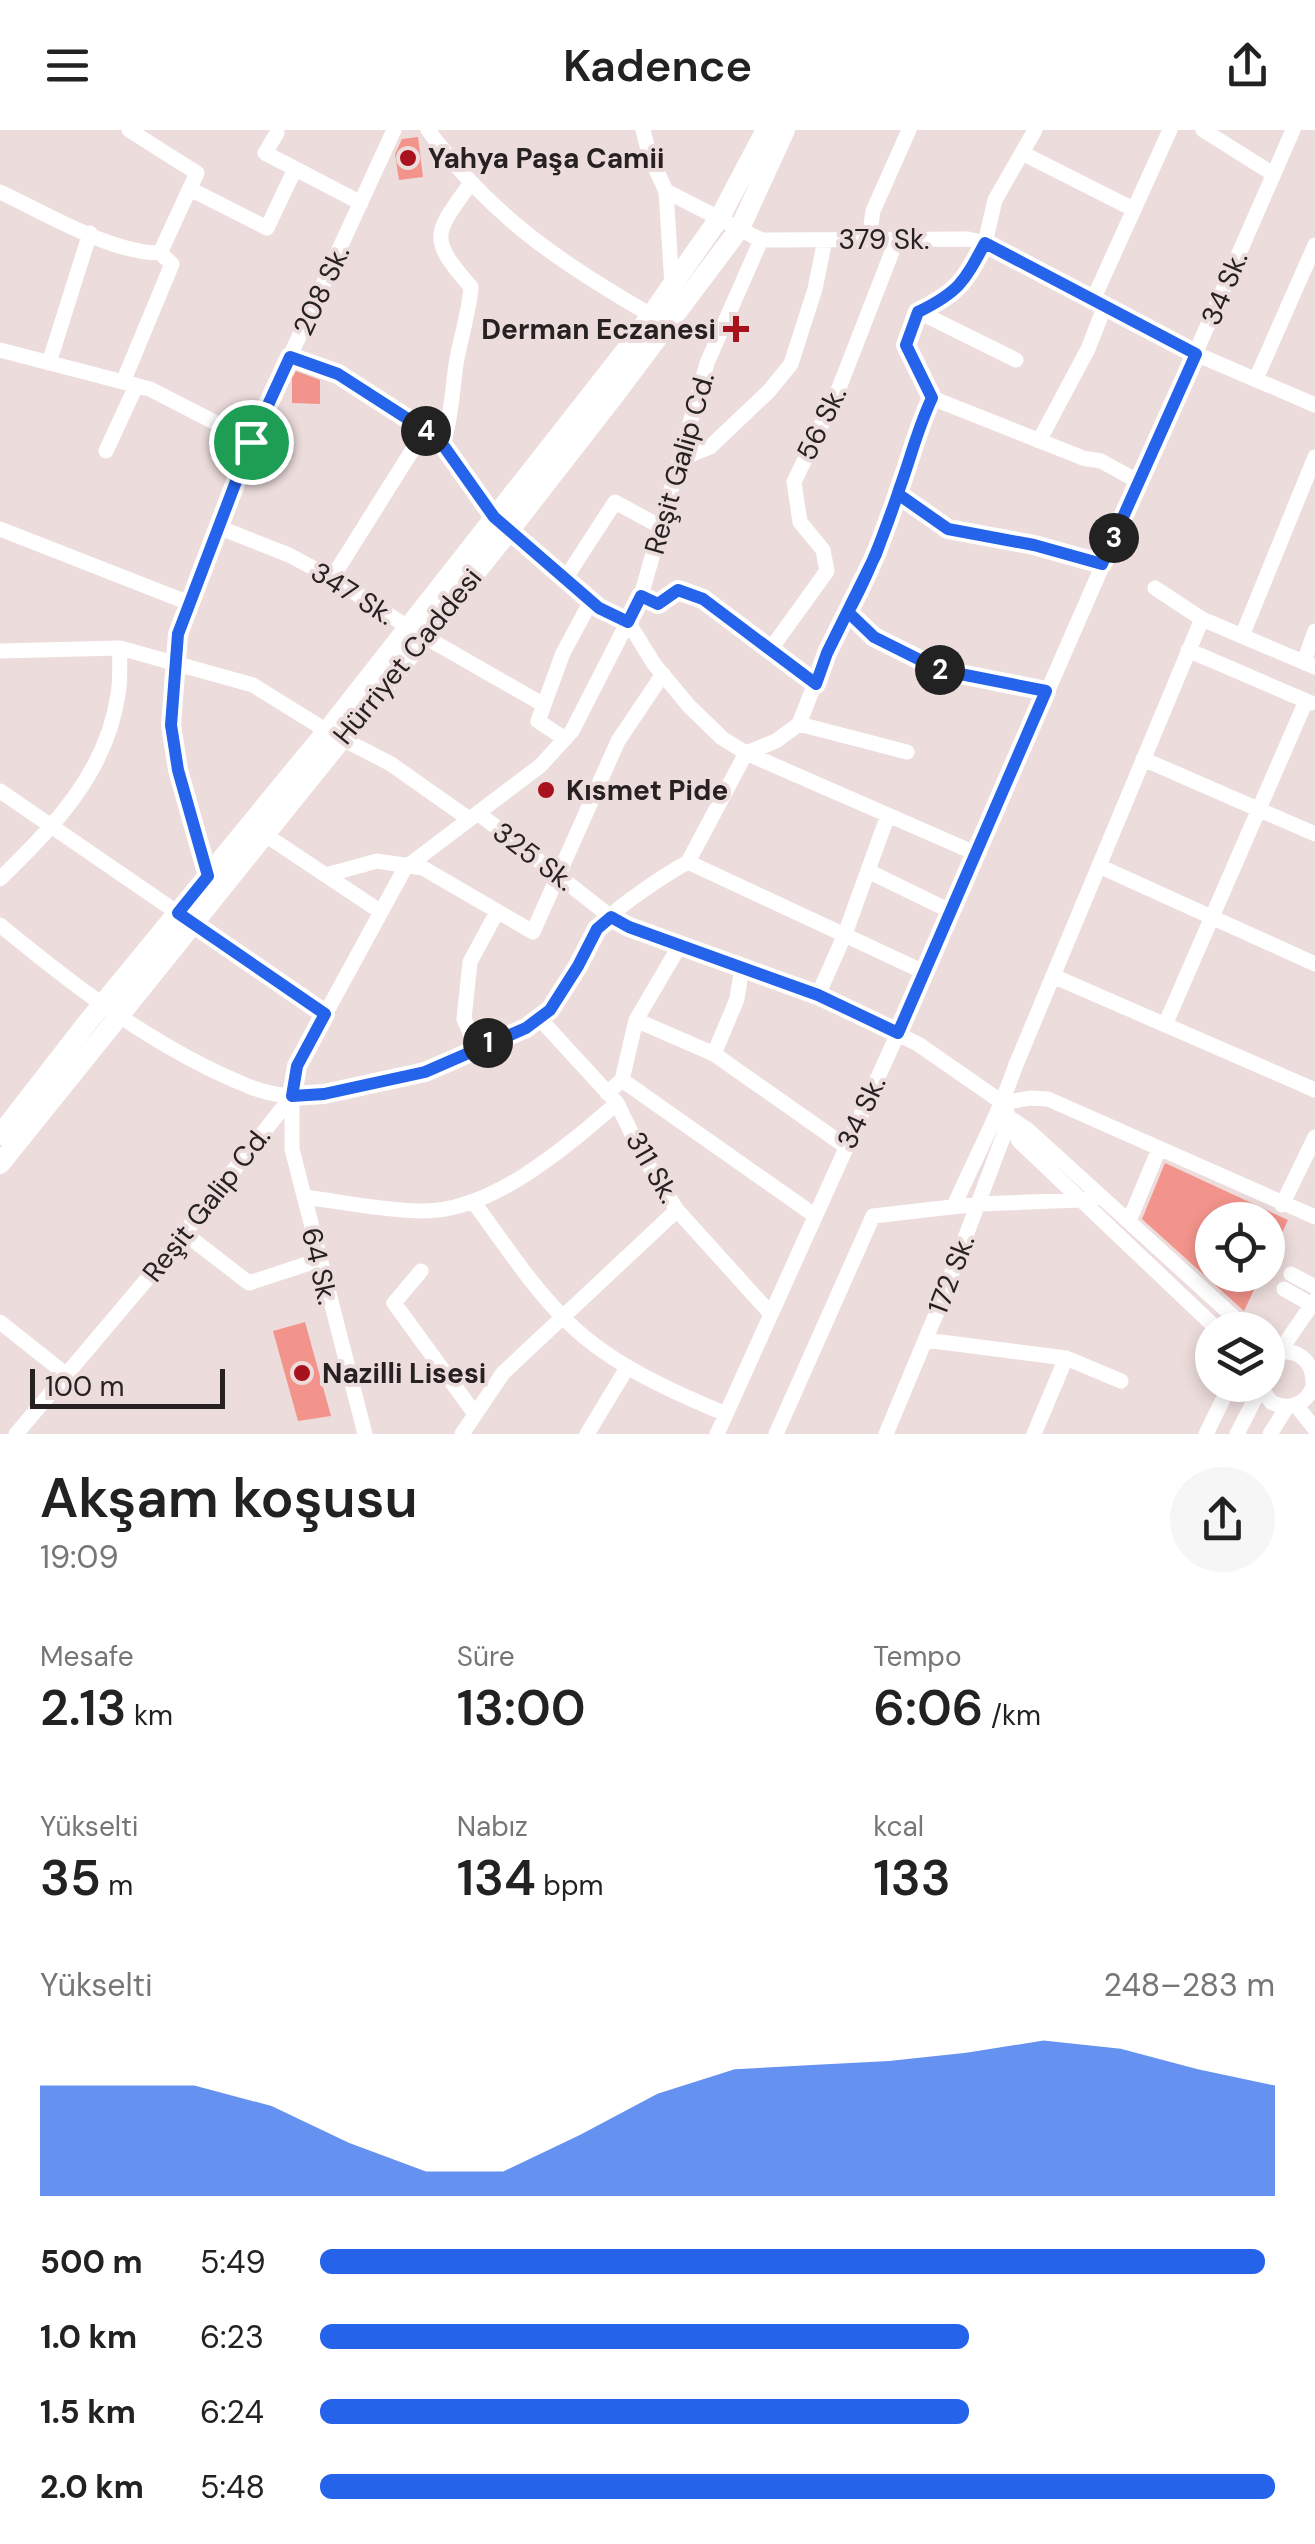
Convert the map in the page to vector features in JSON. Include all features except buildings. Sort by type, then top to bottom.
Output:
[{"type":"main road","name":"Hürriyet Caddesi","points":[[502,524],[720,218],[766,130]]},
{"type":"main road","name":"Hürriyet Caddesi","points":[[0,1164],[111,1012],[185,919],[264,834],[334,734],[740,228],[785,130]]},
{"type":"main road","name":"Hürriyet Caddesi","points":[[185,919],[208,876],[334,734]]},
{"type":"main road","name":"Hürriyet Caddesi","points":[[0,1135],[111,1012]]},
{"type":"street","points":[[129,130],[197,173],[160,252]]},
{"type":"street","name":"208 Sk.","points":[[208,876],[171,725],[178,634],[251,442],[394,130]]},
{"type":"street","points":[[428,130],[470,184],[500,213],[556,258],[651,315]]},
{"type":"street","points":[[642,130],[666,190],[672,286]]},
{"type":"street","points":[[869,239],[873,210],[909,130]]},
{"type":"street","points":[[1034,130],[995,200],[985,243],[968,276],[950,296],[918,312],[906,345],[932,398],[1083,458],[1100,461],[1139,482]]},
{"type":"street","points":[[1039,441],[1088,349],[1098,305],[1133,208],[1170,130]]},
{"type":"street","points":[[1204,130],[1273,174]]},
{"type":"street","name":"34 Sk.","points":[[717,1434],[898,1033],[1292,130]]},
{"type":"street","points":[[277,134],[265,153],[361,203]]},
{"type":"street","points":[[1022,153],[1133,208]]},
{"type":"street","points":[[190,189],[267,228],[294,170]]},
{"type":"street","points":[[443,445],[453,412],[457,360],[470,309],[471,287],[439,244],[443,223],[470,184]]},
{"type":"street","name":"379 Sk.","points":[[666,190],[761,240],[968,239],[985,243],[1196,354],[1315,404]]},
{"type":"street","points":[[0,192],[143,253],[160,252],[172,264],[106,451]]},
{"type":"street","points":[[49,363],[90,233]]},
{"type":"street","name":"56 Sk.","points":[[770,650],[826,570],[823,550],[800,522],[794,482],[839,388],[897,239]]},
{"type":"street","name":"Reşit Galip Cd.","points":[[16,1434],[68,1376],[292,1096],[297,1066],[405,868],[540,766],[572,732],[641,596],[707,363],[761,240]]},
{"type":"street","points":[[680,460],[710,447],[769,391],[791,364],[815,290],[825,240]]},
{"type":"street","points":[[1256,378],[1315,245]]},
{"type":"street","points":[[918,312],[1016,360]]},
{"type":"street","points":[[1,354],[150,389],[251,442]]},
{"type":"street","points":[[290,357],[338,374],[443,445],[502,524],[599,608],[628,622],[662,674],[722,738],[746,753],[975,853]]},
{"type":"street","points":[[0,926],[111,1012],[177,1053],[254,1090],[292,1096],[324,1094],[425,1072],[526,1028],[550,1010],[597,929],[688,862],[746,753],[776,741],[800,724],[827,653],[876,554],[932,398]]},
{"type":"street","points":[[332,578],[425,430]]},
{"type":"street","points":[[1242,636],[1315,457]]},
{"type":"street","points":[[898,494],[948,529],[1034,545],[1102,564]]},
{"type":"street","points":[[565,579],[614,502],[661,528]]},
{"type":"street","name":"347 Sk.","points":[[218,527],[289,555],[332,578],[544,705],[538,722],[564,739]]},
{"type":"street","points":[[0,529],[190,603]]},
{"type":"street","points":[[1155,588],[1202,618],[1309,665],[1315,631]]},
{"type":"street","points":[[641,596],[658,604],[678,590],[703,599],[816,684]]},
{"type":"street","points":[[544,705],[564,653],[592,601]]},
{"type":"street","points":[[848,612],[874,637],[940,670],[1046,691]]},
{"type":"street","points":[[1199,1312],[1019,1141],[1006,1111],[1054,976],[1202,618]]},
{"type":"street","points":[[0,879],[55,826],[104,751],[118,694],[120,648]]},
{"type":"street","name":"325 Sk.","points":[[0,651],[120,648],[176,669],[253,685],[473,816],[629,927],[818,995],[918,1044],[1006,1111],[1228,1312]]},
{"type":"street","points":[[1165,1024],[1258,810],[1311,703],[1188,650]]},
{"type":"street","points":[[326,875],[377,861],[423,868],[533,932],[618,741],[662,674]]},
{"type":"street","points":[[800,724],[908,752]]},
{"type":"street","points":[[1143,760],[1315,834]]},
{"type":"street","points":[[0,791],[325,1014]]},
{"type":"street","points":[[818,995],[845,934],[888,814]]},
{"type":"street","points":[[264,834],[380,912]]},
{"type":"street","points":[[688,862],[924,972]]},
{"type":"street","points":[[1099,866],[1315,964]]},
{"type":"street","points":[[868,871],[950,911]]},
{"type":"street","points":[[476,1047],[464,1018],[470,962],[497,912]]},
{"type":"street","points":[[304,1197],[422,1212],[474,1203],[564,1149],[612,1098],[622,1080],[636,1020],[680,945]]},
{"type":"street","points":[[714,1054],[736,999],[742,967]]},
{"type":"street","points":[[1054,976],[1315,1090]]},
{"type":"street","name":"311 Sk.","points":[[540,1018],[612,1098],[677,1210],[770,1313]]},
{"type":"street","points":[[636,1020],[714,1054],[845,1146]]},
{"type":"street","points":[[622,1080],[814,1215]]},
{"type":"street","name":"64 Sk.","points":[[292,1096],[292,1148],[364,1434]]},
{"type":"street","points":[[954,1206],[990,1125],[1030,1098],[1048,1099],[1275,1202]]},
{"type":"street","name":"172 Sk.","points":[[886,1434],[1005,1132],[1006,1111]]},
{"type":"street","points":[[1283,1202],[1315,1137]]},
{"type":"street","points":[[1129,1221],[1158,1149]]},
{"type":"street","points":[[776,1434],[872,1216],[1101,1196]]},
{"type":"street","points":[[474,1203],[561,1316],[627,1368],[726,1414]]},
{"type":"street","points":[[1285,1206],[1315,1216]]},
{"type":"street","points":[[462,1434],[502,1373],[677,1210]]},
{"type":"street","points":[[184,1233],[249,1283],[319,1260]]},
{"type":"street","points":[[421,1271],[394,1304],[475,1414]]},
{"type":"street","points":[[1285,1337],[1313,1302],[1287,1281],[1315,1286]]},
{"type":"street","points":[[0,1322],[68,1376]]},
{"type":"street","points":[[925,1340],[1066,1358],[1121,1381]]},
{"type":"street","points":[[1270,1434],[1291,1406],[1314,1388],[1313,1362],[1298,1354],[1285,1354]]},
{"type":"street","points":[[1034,1434],[1066,1358]]},
{"type":"street","points":[[586,1434],[627,1368]]},
{"type":"street","points":[[1206,1434],[1222,1402]]},
{"type":"street","points":[[1237,1434],[1252,1402]]},
{"type":"street","points":[[1270,1402],[1291,1406],[1315,1429]]},
{"type":"place","name":"Yahya Paşa Camii","points":[[408,158]]},
{"type":"place","name":"Derman Eczanesi","points":[[736,329]]},
{"type":"place","name":"Kısmet Pide","points":[[546,790]]},
{"type":"place","name":"Nazilli Lisesi","points":[[302,1373]]},
{"type":"route","points":[[251,442],[178,634],[171,725],[178,770],[208,876],[178,913],[325,1014],[297,1066],[292,1096],[324,1094],[425,1072],[526,1028],[550,1010],[597,929],[611,917],[629,927],[818,995],[898,1033],[1046,691],[940,670],[874,637],[848,612],[876,554],[885,525],[901,486],[915,440],[932,398],[906,345],[918,312],[950,296],[968,276],[985,243],[1196,354],[1102,564],[1034,545],[948,529],[898,494],[876,554],[827,653],[816,684],[703,599],[678,590],[658,604],[641,596],[628,622],[599,608],[494,517],[443,445],[338,374],[290,357],[251,442]]}]
